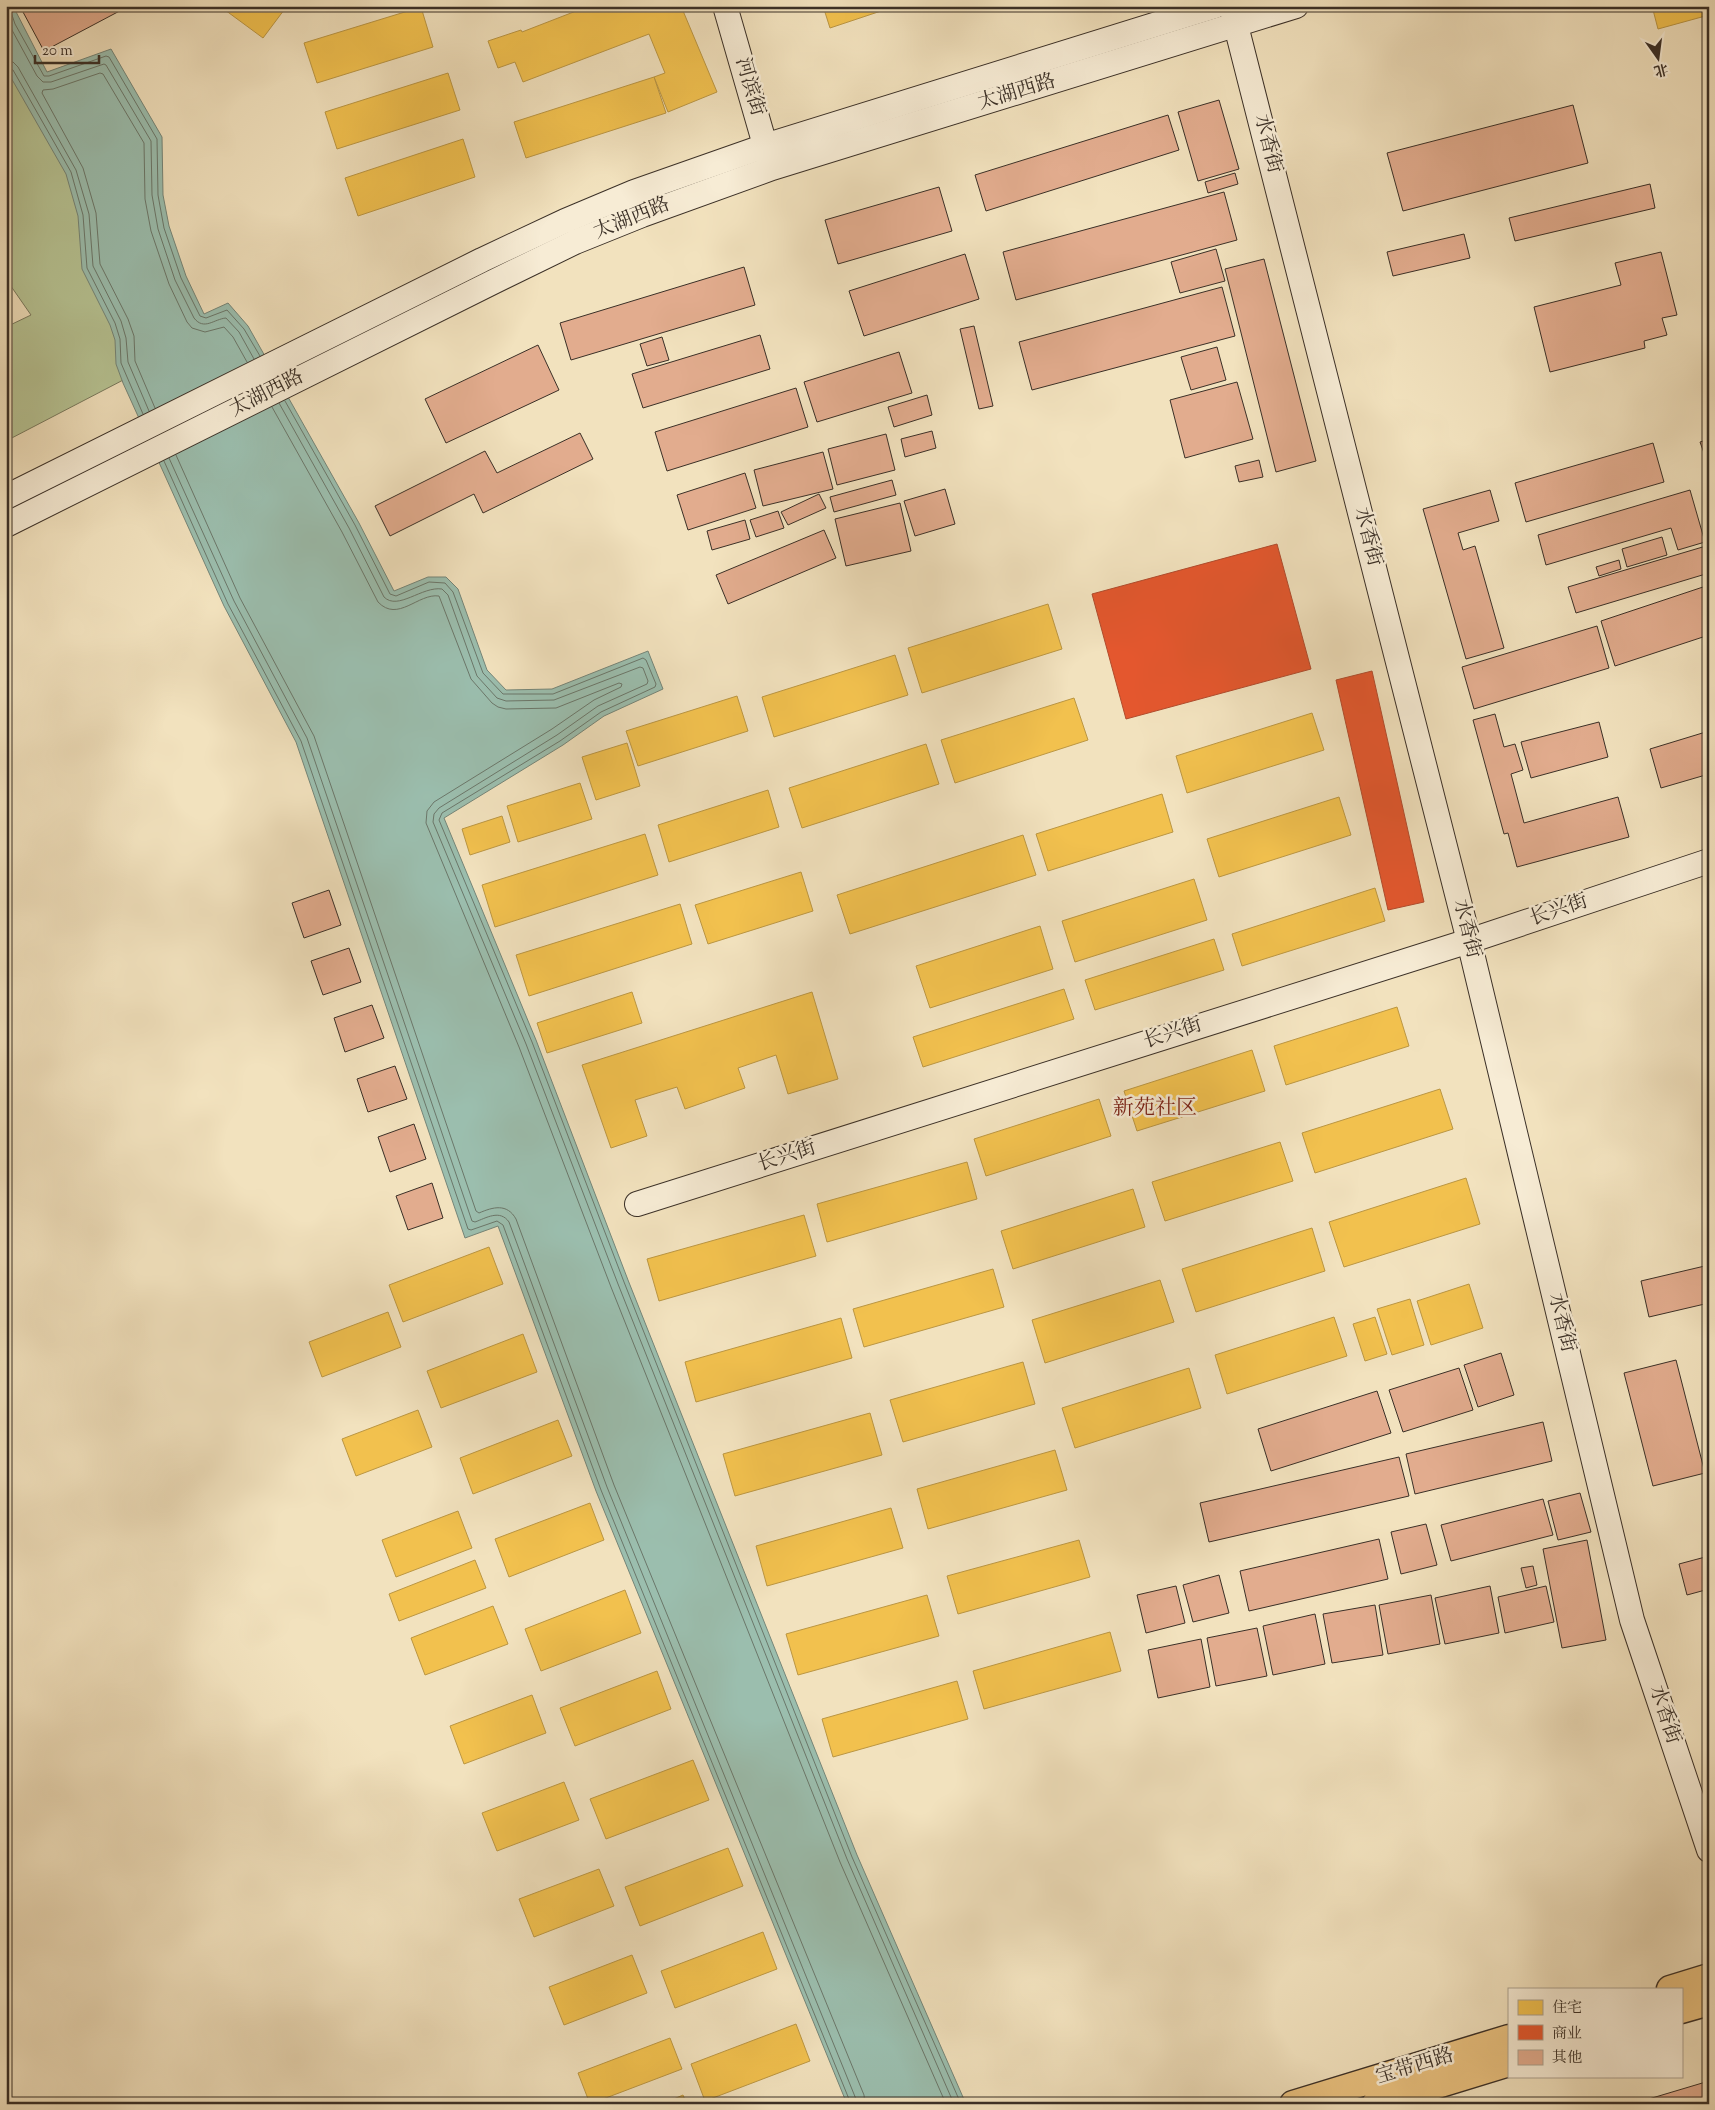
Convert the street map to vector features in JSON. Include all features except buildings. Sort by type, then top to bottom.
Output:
[{"type":"main road","points":[[1673,1988],[1709,1977]]},
{"type":"main road","points":[[1682,2010],[1709,2002]]},
{"type":"main road","name":"宝带西路","points":[[1293,2104],[1508,2038]]},
{"type":"main road","name":"宝带西路","points":[[1375,2104],[1508,2063]]},
{"type":"street","name":"河滨街","points":[[726,6],[772,168]]},
{"type":"street","name":"太湖西路","points":[[6,497],[274,363],[565,221],[680,175],[765,146],[1215,6]]},
{"type":"street","name":"太湖西路","points":[[6,525],[143,458],[284,384],[575,242],[688,197],[772,168],[1234,16],[1296,6]]},
{"type":"street","name":"水香街","points":[[1234,16],[1469,941],[1632,1620],[1709,1850]]},
{"type":"street","name":"长兴街","points":[[637,1204],[1469,941],[1709,861]]},
{"type":"green space","points":[[6,47],[30,80],[152,365],[6,441],[6,327],[31,315],[6,279]]},
{"type":"water","points":[[6,6],[13,6],[47,72],[111,49],[162,137],[163,195],[169,226],[186,276],[204,314],[228,303],[248,326],[359,523],[394,591],[428,577],[446,577],[458,589],[487,670],[506,690],[552,689],[648,651],[663,689],[604,716],[563,745],[444,818],[536,1040],[628,1280],[857,1855],[966,2104],[847,2104],[596,1491],[498,1226],[465,1238],[296,742],[224,606],[123,383],[116,364],[115,340],[110,325],[82,269],[78,216],[66,174],[6,69]]},
{"type":"district","name":"新苑社区","points":[[1155,1109]]}]
